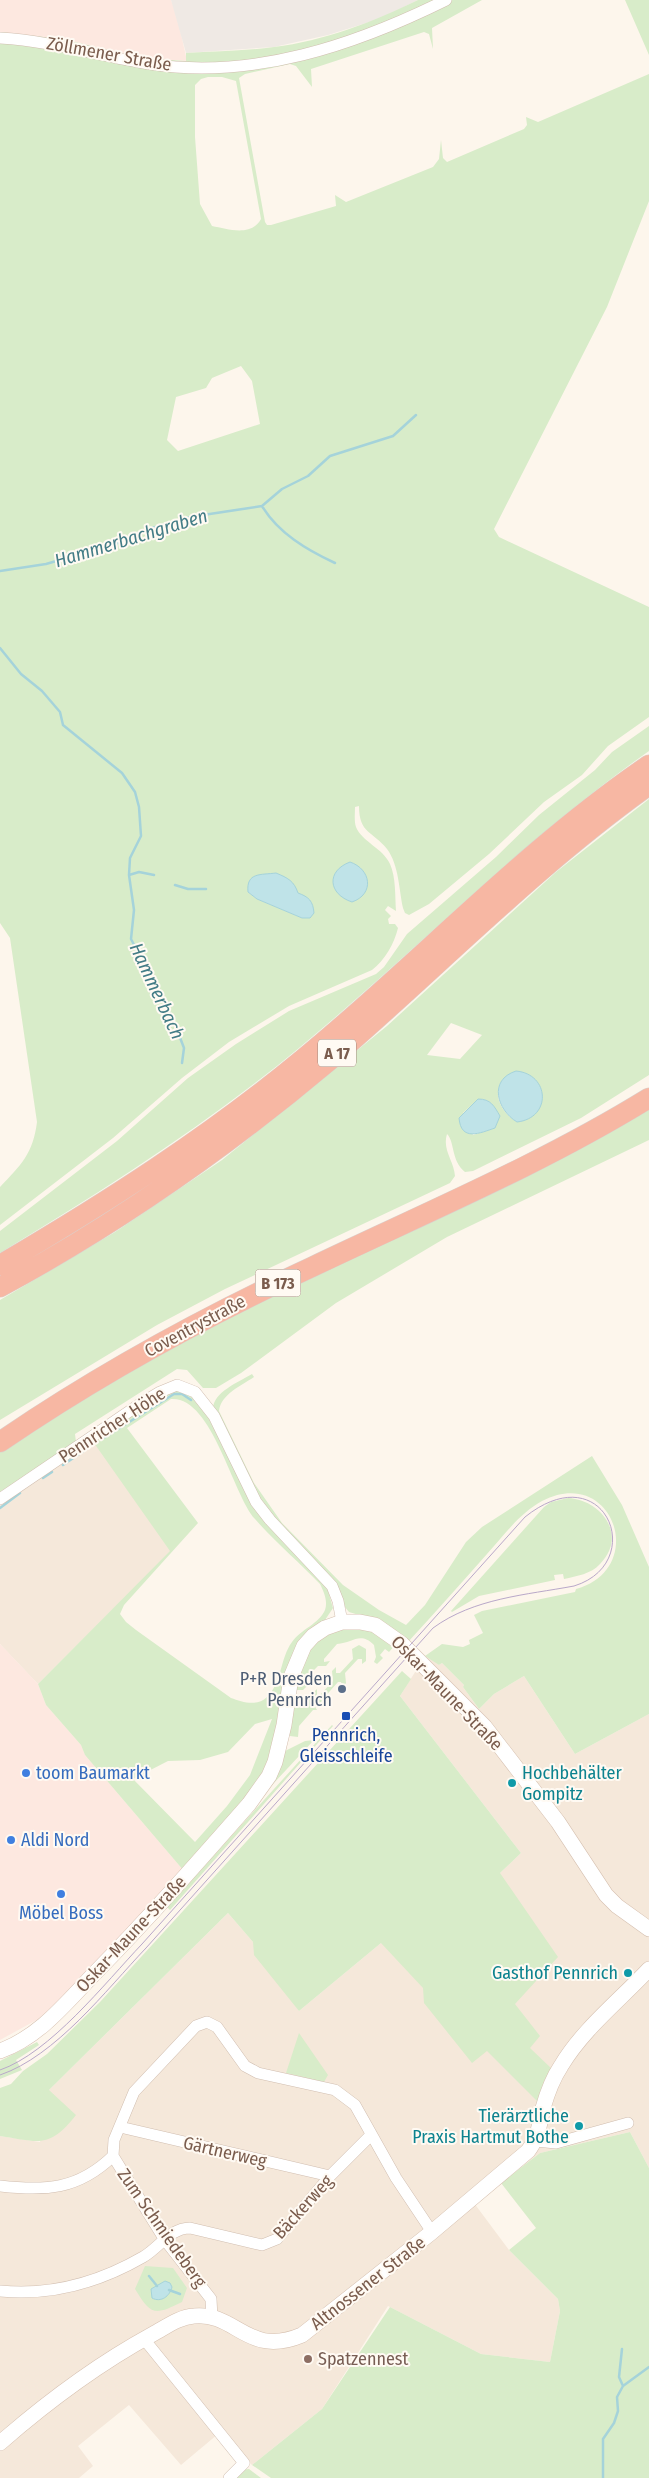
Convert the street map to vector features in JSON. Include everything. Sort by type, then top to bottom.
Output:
[{"type":"highway","name":"A 17","points":[[0,1265],[123,1191],[266,1088],[367,1004],[552,840],[649,765]]},
{"type":"highway","name":"A 17","points":[[0,1287],[128,1210],[191,1168],[265,1112],[388,1009],[569,847],[649,785]]},
{"type":"highway","name":"B 173","points":[[0,1427],[71,1381],[228,1293],[492,1169],[582,1123],[649,1083]]},
{"type":"highway","name":"Coventrystraße","points":[[0,1442],[166,1340],[227,1308],[560,1149],[649,1098]]},
{"type":"street","name":"Zöllmener Straße","points":[[0,38],[56,44],[150,64],[191,68],[250,65],[291,58],[370,34],[446,0]]},
{"type":"street","name":"Pennricher Höhe","points":[[0,1498],[140,1404],[160,1392],[177,1385],[195,1392],[214,1416],[256,1502],[270,1520],[332,1586],[338,1601],[342,1622]]},
{"type":"street","name":"Oskar-Maune-Straße","points":[[0,2051],[18,2044],[43,2026],[114,1953],[249,1804],[269,1776],[275,1762],[296,1660],[313,1636],[325,1628],[342,1622],[360,1622],[375,1626],[388,1633],[414,1655],[485,1727],[558,1822],[606,1895],[617,1906],[649,1929]]},
{"type":"street","name":"Altnossener Straße","points":[[0,2443],[69,2388],[144,2338],[177,2320],[195,2316],[212,2318],[261,2341],[286,2342],[302,2335],[519,2160],[536,2141],[547,2097],[560,2066],[586,2033],[649,1969]]},
{"type":"street","name":"Zum Schmiedeberg","points":[[212,2318],[211,2299],[165,2240],[112,2156],[114,2140],[125,2109],[141,2084],[196,2026],[207,2022],[218,2027],[245,2066],[258,2074],[335,2090],[356,2105],[371,2135],[432,2232]]},
{"type":"street","points":[[536,2141],[556,2143],[628,2123]]},
{"type":"street","name":"Gärtnerweg","points":[[120,2127],[330,2176]]},
{"type":"street","name":"Bäckerweg","points":[[165,2240],[181,2228],[190,2228],[262,2245],[270,2243],[277,2239],[330,2176],[371,2135]]},
{"type":"street","points":[[0,2186],[29,2189],[68,2185],[91,2173],[112,2156]]},
{"type":"street","points":[[0,2291],[34,2292],[76,2287],[117,2271],[145,2256],[165,2240]]},
{"type":"street","points":[[144,2338],[244,2463],[228,2478]]},
{"type":"shaded area","points":[[0,0],[171,0],[177,16],[187,61],[143,58],[62,39],[0,32]]},
{"type":"shaded area","points":[[171,0],[418,0],[379,19],[328,35],[274,47],[186,53]]},
{"type":"shaded area","points":[[88,1433],[171,1551],[38,1684],[0,1644],[0,1492]]},
{"type":"shaded area","points":[[0,1644],[38,1684],[46,1705],[81,1745],[85,1755],[184,1871],[62,1999],[42,2017],[0,2040]]},
{"type":"shaded area","points":[[428,1657],[439,1665],[442,1663],[464,1685],[463,1687],[479,1709],[494,1694],[524,1676],[575,1754],[649,1714],[649,2168],[630,2132],[540,2153],[474,2203],[509,2250],[558,2299],[560,2311],[550,2362],[481,2354],[388,2306],[322,2409],[252,2465],[218,2434],[181,2465],[129,2405],[78,2446],[93,2466],[79,2478],[0,2478],[0,2136],[40,2142],[49,2090],[228,1913],[253,1942],[299,2011],[381,1943],[500,1873],[521,1853],[400,1696],[417,1669]]},
{"type":"green space","points":[[418,0],[482,0],[432,28],[433,49],[429,34],[424,32],[311,69],[312,87],[296,66],[290,64],[245,74],[239,78],[267,225],[336,206],[335,195],[346,202],[433,167],[439,159],[441,140],[443,158],[447,162],[524,129],[527,125],[526,117],[538,122],[649,74],[649,201],[607,307],[494,529],[499,537],[649,607],[649,717],[608,746],[582,775],[544,802],[489,854],[429,904],[409,915],[405,913],[403,908],[396,870],[391,855],[382,843],[364,827],[361,822],[359,806],[355,807],[356,827],[363,837],[387,858],[393,875],[396,911],[388,906],[385,910],[391,916],[388,919],[389,924],[395,924],[398,928],[385,957],[372,970],[289,1006],[229,1042],[182,1078],[113,1138],[0,1225],[0,1187],[29,1151],[37,1122],[10,938],[0,923],[0,32],[62,39],[143,58],[186,61],[186,53],[263,48],[311,40],[348,30]],"holes":[[[222,77],[236,81],[261,219],[257,225],[245,230],[232,230],[212,226],[200,204],[195,137],[195,85],[201,79]],[[241,366],[252,381],[260,424],[178,451],[167,440],[176,397],[206,388],[212,378]],[[248,892],[310,918],[302,918],[257,899]]]},
{"type":"green space","points":[[625,0],[649,0],[649,55]]},
{"type":"green space","points":[[649,726],[649,751],[603,785],[514,858],[299,1048],[228,1104],[154,1156],[0,1253],[0,1231],[117,1141],[188,1078],[236,1044],[289,1011],[376,974],[384,967],[407,934],[496,857],[539,815],[595,770],[612,752]]},
{"type":"green space","points":[[649,799],[649,1075],[581,1118],[473,1171],[465,1172],[457,1163],[447,1134],[446,1145],[455,1176],[450,1183],[225,1289],[157,1325],[0,1420],[0,1300],[115,1232],[222,1160],[387,1026],[556,872]],"holes":[[[451,1023],[482,1035],[460,1059],[427,1055]],[[503,1079],[517,1122],[507,1114],[500,1103],[498,1097]],[[478,1099],[482,1099],[492,1104],[499,1116],[495,1128],[473,1135],[463,1113]]]},
{"type":"green space","points":[[649,1104],[649,1140],[447,1237],[336,1303],[241,1373],[216,1388],[203,1388],[187,1370],[177,1369],[75,1434],[76,1442],[0,1492],[0,1448],[174,1342]]},
{"type":"green space","points":[[252,1374],[254,1377],[238,1387],[223,1400],[219,1411],[254,1483],[282,1523],[343,1585],[379,1610],[406,1625],[425,1605],[466,1542],[482,1527],[592,1456],[622,1505],[649,1567],[649,1714],[575,1754],[524,1676],[494,1694],[479,1709],[463,1687],[464,1685],[442,1663],[439,1665],[425,1656],[442,1644],[463,1647],[470,1644],[469,1640],[483,1633],[474,1615],[482,1611],[575,1592],[576,1589],[598,1578],[611,1562],[616,1543],[613,1524],[603,1507],[588,1496],[567,1493],[542,1501],[534,1506],[513,1525],[408,1642],[382,1622],[349,1612],[262,1505],[213,1409],[217,1397],[234,1384]]},
{"type":"green space","points":[[178,1389],[192,1395],[206,1413],[237,1474],[326,1584],[333,1608],[325,1620],[301,1640],[293,1653],[289,1663],[281,1721],[263,1776],[184,1871],[85,1755],[81,1745],[46,1705],[38,1684],[170,1551],[94,1443],[121,1421]],"holes":[[[171,1399],[185,1402],[198,1413],[210,1429],[220,1448],[246,1506],[271,1536],[320,1584],[325,1597],[326,1607],[322,1615],[292,1642],[285,1655],[276,1685],[267,1697],[259,1702],[245,1702],[231,1698],[136,1630],[120,1614],[124,1605],[198,1523],[127,1428]],[[272,1719],[250,1775],[227,1806],[195,1842],[133,1779],[168,1761],[200,1760],[228,1752],[255,1724]]]},
{"type":"green space","points":[[568,1498],[580,1500],[591,1505],[607,1521],[611,1531],[612,1542],[608,1553],[600,1564],[579,1576],[564,1579],[563,1574],[554,1575],[555,1580],[479,1596],[451,1611],[544,1507],[551,1502]]},
{"type":"green space","points":[[342,1628],[371,1630],[396,1644],[389,1652],[385,1649],[380,1655],[383,1658],[377,1664],[374,1662],[376,1657],[374,1645],[365,1639],[360,1638],[337,1644],[324,1659],[324,1662],[330,1661],[326,1666],[318,1666],[304,1680],[304,1684],[310,1683],[303,1690],[295,1689],[301,1667],[309,1651],[322,1638]]},
{"type":"green space","points":[[359,1645],[366,1649],[366,1661],[362,1664],[362,1659],[358,1659],[345,1673],[346,1683],[343,1687],[341,1682],[338,1682],[322,1700],[320,1706],[313,1693],[317,1689],[317,1695],[320,1695],[333,1681],[332,1671],[336,1667],[336,1673],[340,1673],[353,1659],[352,1649]]},
{"type":"green space","points":[[402,1671],[411,1679],[400,1696],[521,1853],[500,1873],[558,1957],[515,2004],[540,2036],[530,2048],[552,2069],[537,2101],[487,2051],[472,2063],[424,2003],[423,1988],[381,1943],[299,2011],[254,1955],[253,1942],[228,1913],[49,2090],[76,2115],[67,2126],[51,2138],[43,2140],[35,2141],[0,2136],[0,2088],[11,2084],[23,2071],[47,2054],[100,2002]]},
{"type":"green space","points":[[309,1696],[317,1710],[313,1710],[299,1726],[298,1737],[290,1736],[287,1734],[292,1704]]},
{"type":"green space","points":[[333,1726],[170,1910],[167,1907]]},
{"type":"green space","points":[[314,1740],[259,1799],[285,1751],[305,1741]]},
{"type":"green space","points":[[299,2033],[328,2075],[324,2082],[286,2073]]},
{"type":"green space","points":[[37,2042],[39,2045],[16,2060],[22,2070],[0,2079],[0,2061]]},
{"type":"green space","points":[[630,2132],[649,2168],[649,2478],[271,2478],[252,2465],[322,2409],[390,2307],[481,2354],[550,2362],[560,2311],[558,2299],[509,2250],[536,2228],[501,2183],[540,2153]]},
{"type":"green space","points":[[145,2266],[173,2268],[187,2288],[182,2302],[159,2311],[145,2304],[135,2289]]},
{"type":"green space","points":[[249,2469],[261,2478],[234,2478],[242,2470]]},
{"type":"water","points":[[350,862],[362,870],[368,882],[364,893],[352,902],[338,894],[333,882],[337,871]]},
{"type":"water","points":[[276,873],[290,880],[298,893],[310,900],[314,913],[310,918],[302,918],[257,899],[248,892],[249,881],[252,878]]},
{"type":"water","points":[[516,1071],[527,1074],[535,1080],[540,1087],[542,1096],[541,1105],[536,1113],[528,1119],[517,1122],[504,1110],[498,1095],[502,1081],[507,1075]]},
{"type":"water","points":[[478,1099],[489,1102],[500,1116],[495,1128],[478,1133],[467,1133],[463,1130],[459,1118]]},
{"type":"water","points":[[165,2281],[170,2283],[172,2287],[169,2293],[165,2298],[159,2300],[152,2298],[151,2289]]},
{"type":"waterway","name":"Hammerbachgraben","points":[[0,571],[46,564],[118,543],[152,528],[190,517],[262,506],[282,489],[308,476],[330,456],[393,436],[416,415]]},
{"type":"waterway","name":"Hammerbachgraben","points":[[262,506],[276,524],[294,540],[335,563]]},
{"type":"waterway","name":"Hammerbach","points":[[0,648],[21,674],[42,691],[60,712],[63,725],[122,773],[135,792],[139,807],[141,836],[130,858],[129,875],[134,910],[131,939],[174,1022],[184,1048],[182,1063]]},
{"type":"waterway","points":[[129,875],[139,872],[154,875]]},
{"type":"waterway","points":[[175,885],[188,889],[206,889]]},
{"type":"waterway","points":[[102,1439],[174,1394],[182,1394],[191,1400]]},
{"type":"waterway","points":[[63,1465],[85,1450]]},
{"type":"waterway","points":[[43,1478],[52,1472]]},
{"type":"waterway","points":[[0,1508],[20,1493]]},
{"type":"waterway","points":[[149,2276],[157,2286]]},
{"type":"waterway","points":[[169,2290],[180,2294]]},
{"type":"waterway","points":[[622,2349],[619,2377],[623,2386]]},
{"type":"waterway","points":[[603,2478],[603,2439],[614,2423],[618,2411],[617,2397],[623,2386],[649,2367]]},
{"type":"tram line","points":[[0,2070],[38,2049],[94,1997],[525,1517],[553,1501],[577,1498],[595,1505],[608,1519],[613,1537],[609,1557],[597,1574],[574,1586],[519,1595],[483,1604],[449,1618],[433,1628],[97,2002],[60,2038],[41,2053],[21,2066],[0,2075]]},
{"type":"place","name":"P+R Dresden Pennrich","points":[[342,1689]]},
{"type":"place","name":"Pennrich, Gleisschleife","points":[[346,1716]]},
{"type":"place","name":"toom Baumarkt","points":[[26,1773]]},
{"type":"place","name":"Hochbehälter Gompitz","points":[[512,1783]]},
{"type":"place","name":"Aldi Nord","points":[[11,1840]]},
{"type":"place","name":"Möbel Boss","points":[[61,1894]]},
{"type":"place","name":"Gasthof Pennrich","points":[[628,1973]]},
{"type":"place","name":"Tierärztliche Praxis Hartmut Bothe","points":[[579,2126]]},
{"type":"place","name":"Spatzennest","points":[[308,2359]]}]
